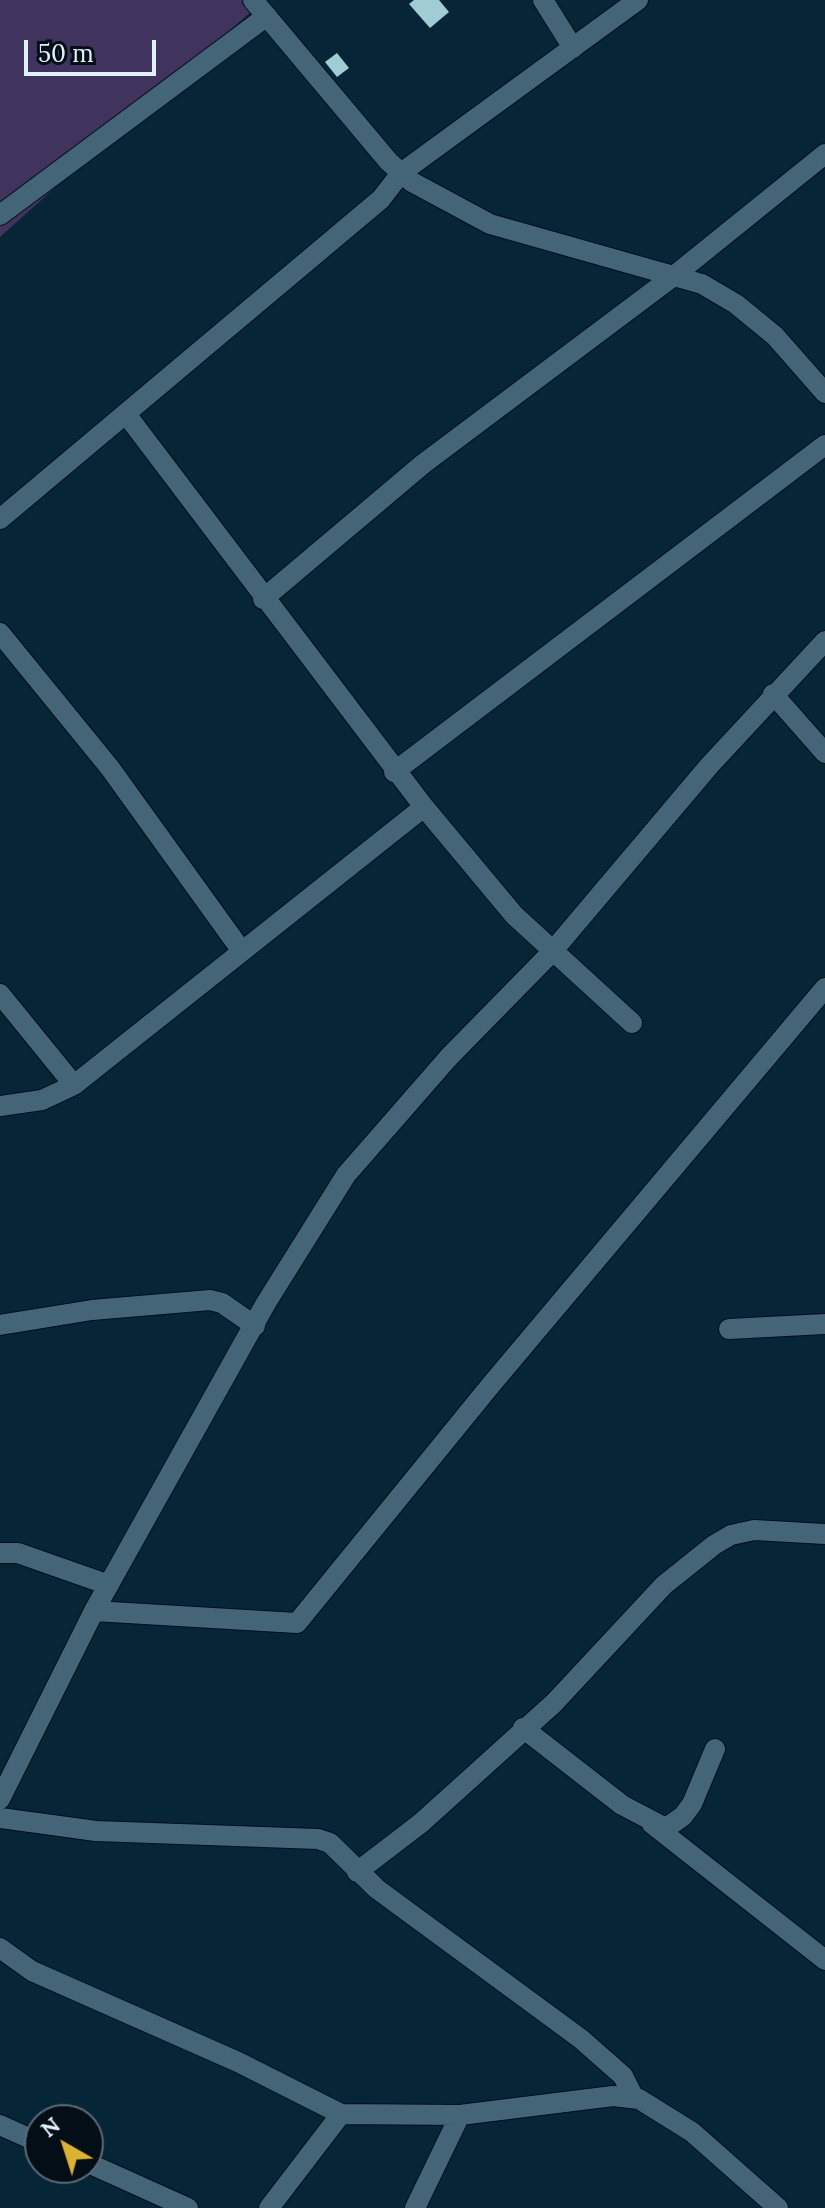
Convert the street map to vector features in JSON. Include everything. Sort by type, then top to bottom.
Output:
[{"type":"street","points":[[253,0],[412,182],[490,224],[702,284],[736,304],[775,336],[825,393]]},
{"type":"street","points":[[543,0],[573,48]]},
{"type":"street","points":[[0,519],[381,199],[401,173],[638,0]]},
{"type":"street","points":[[0,215],[267,16]]},
{"type":"street","points":[[263,599],[423,464],[675,275],[825,154]]},
{"type":"street","points":[[126,414],[394,772],[514,915],[551,953],[632,1023]]},
{"type":"street","points":[[394,772],[825,445]]},
{"type":"street","points":[[0,633],[110,768],[241,950]]},
{"type":"street","points":[[0,1799],[94,1611],[255,1326],[346,1175],[449,1057],[551,953],[773,694],[825,641]]},
{"type":"street","points":[[773,694],[825,753]]},
{"type":"street","points":[[0,1106],[42,1100],[74,1085],[241,950],[298,911],[424,807]]},
{"type":"street","points":[[94,1611],[297,1623],[490,1386],[825,988]]},
{"type":"street","points":[[0,994],[74,1085]]},
{"type":"street","points":[[0,1325],[92,1310],[210,1300],[222,1303],[255,1326]]},
{"type":"street","points":[[729,1329],[825,1324]]},
{"type":"street","points":[[357,1872],[421,1823],[554,1703],[664,1585],[714,1545],[731,1535],[754,1530],[825,1534]]},
{"type":"street","points":[[0,1553],[18,1553],[109,1585]]},
{"type":"street","points":[[523,1728],[622,1805],[652,1824],[825,1960]]},
{"type":"street","points":[[652,1824],[669,1826],[683,1816],[715,1749]]},
{"type":"street","points":[[0,1818],[96,1831],[318,1839],[330,1843],[357,1872],[581,2039],[623,2076],[634,2098]]},
{"type":"street","points":[[0,1948],[32,1971],[238,2062],[341,2114],[460,2115],[613,2096],[634,2098],[692,2132],[778,2208]]},
{"type":"street","points":[[269,2208],[341,2114]]},
{"type":"street","points":[[415,2208],[460,2115]]},
{"type":"street","points":[[0,2125],[24,2136]]},
{"type":"street","points":[[104,2170],[188,2208]]},
{"type":"shaded area","points":[[0,0],[264,0],[0,237]]},
{"type":"building","points":[[414,0],[439,0],[449,12],[430,28],[409,4]]},
{"type":"building","points":[[337,53],[349,68],[337,77],[325,62]]}]
